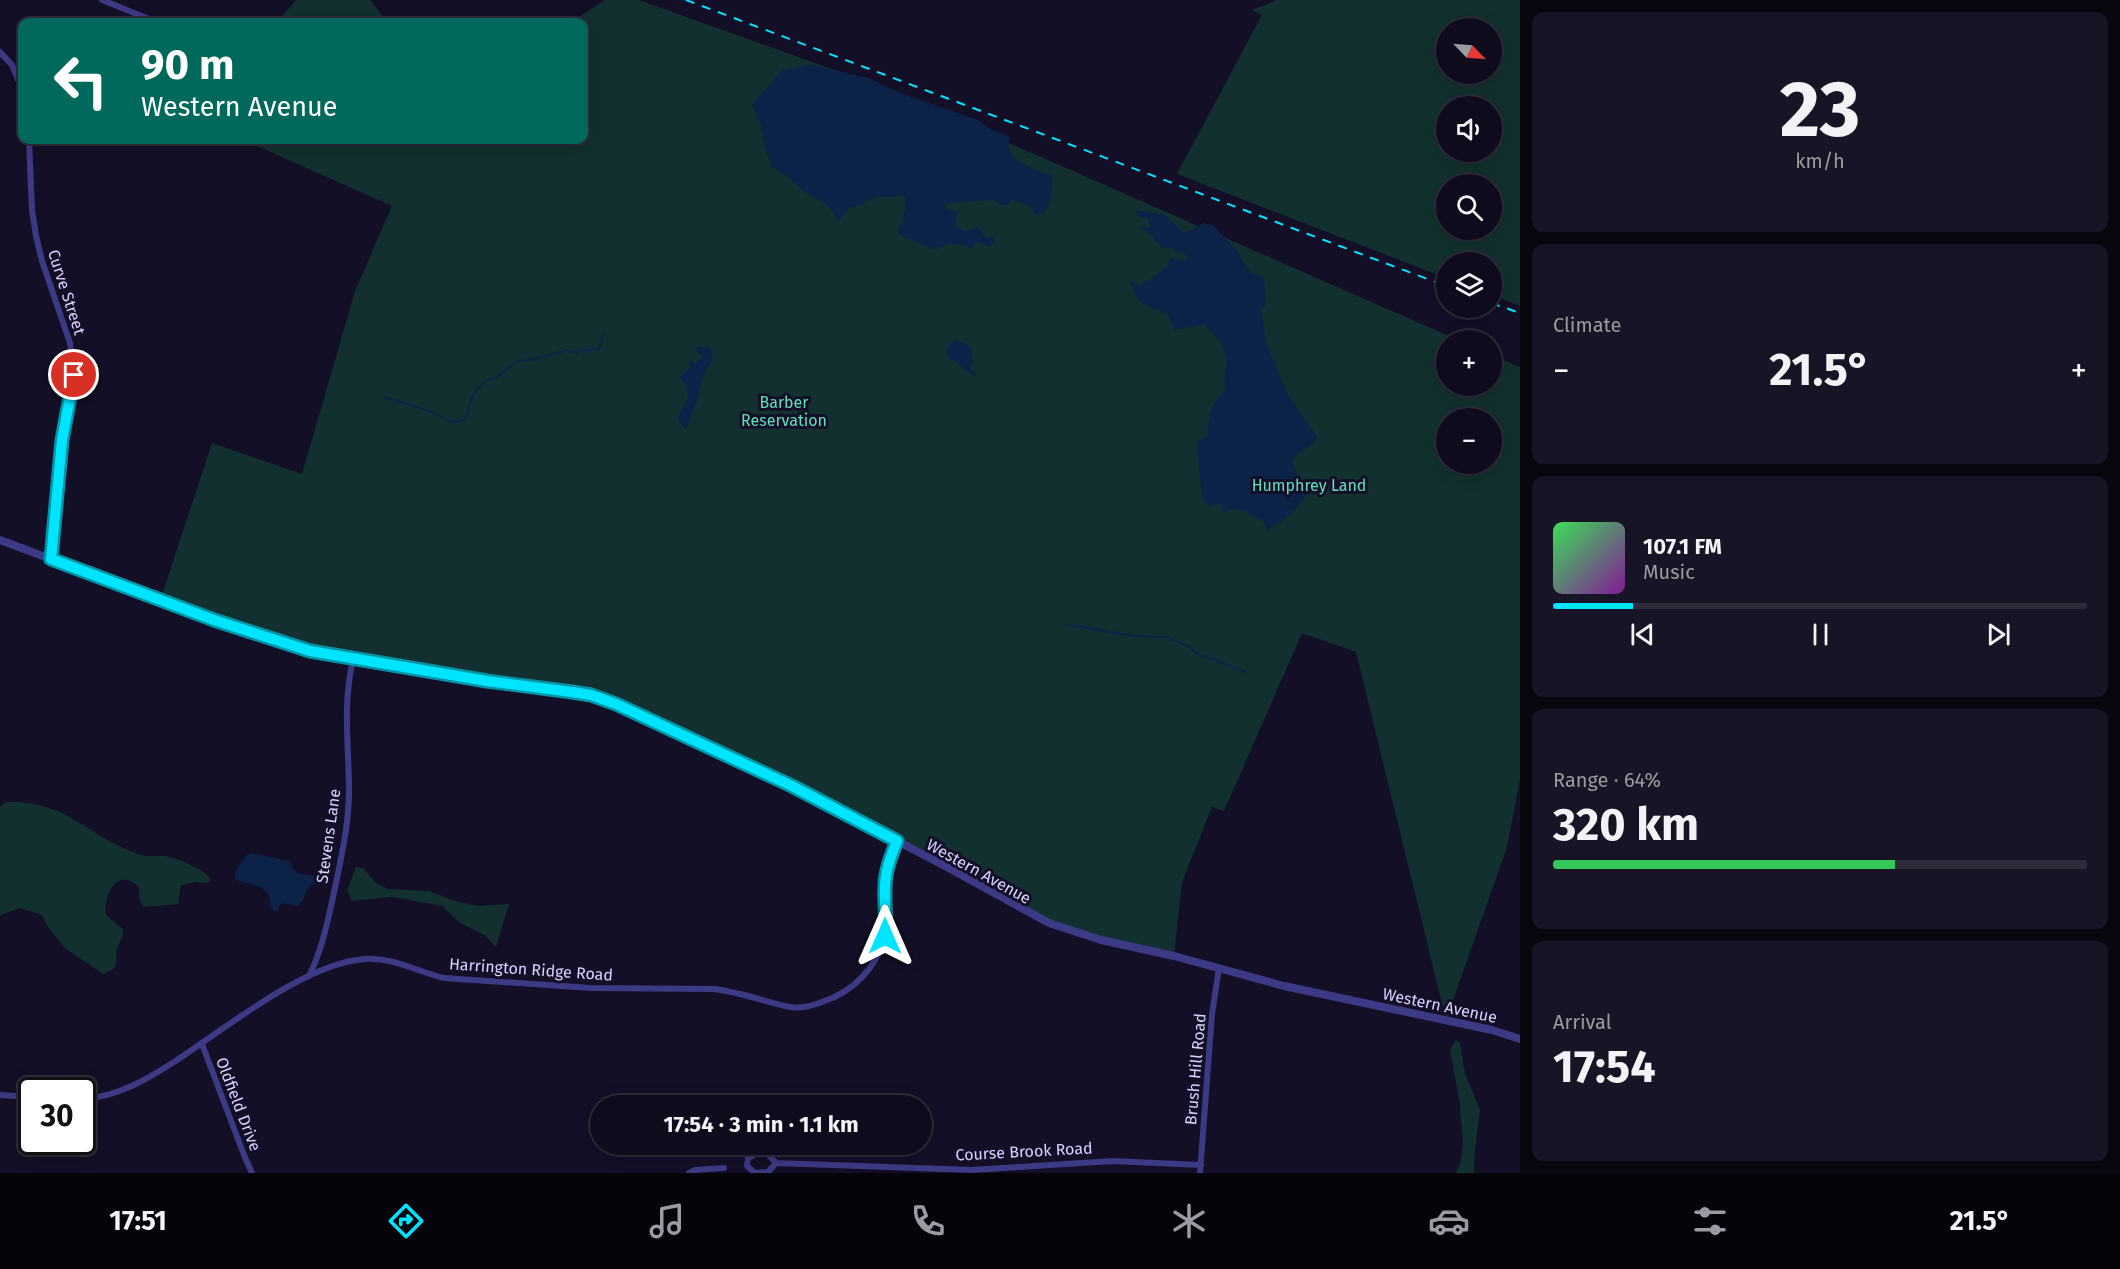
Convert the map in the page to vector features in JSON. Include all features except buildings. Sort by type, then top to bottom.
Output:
[{"type":"street","points":[[102,0],[147,18]]},
{"type":"street","points":[[0,52],[12,65],[18,79]]},
{"type":"street","name":"Curve Street","points":[[29,144],[32,210],[36,236],[42,261],[70,343],[74,375],[62,440],[51,559]]},
{"type":"street","name":"Western Avenue","points":[[0,540],[279,642],[352,660],[591,695],[616,704],[792,786],[1049,923],[1101,940],[1284,986],[1492,1030],[1520,1039]]},
{"type":"street","name":"Stevens Lane","points":[[309,976],[318,958],[326,930],[346,830],[349,784],[347,696],[352,660]]},
{"type":"street","name":"Harrington Ridge Road","points":[[96,1097],[106,1096],[144,1081],[283,990],[309,976],[365,958],[380,959],[444,978],[602,988],[714,989],[734,991],[791,1007],[803,1007],[842,994],[863,978],[872,964],[885,936],[887,922],[884,889],[897,841]]},
{"type":"street","name":"Brush Hill Road","points":[[1200,1173],[1212,1014],[1219,968]]},
{"type":"street","name":"Oldfield Drive","points":[[202,1044],[252,1173]]},
{"type":"street","points":[[0,1095],[18,1096]]},
{"type":"street","name":"Course Brook Road","points":[[776,1163],[768,1172],[755,1173],[747,1166],[748,1158],[759,1152],[769,1155],[776,1163],[973,1170],[1112,1161],[1201,1165]]},
{"type":"street","points":[[689,1173],[695,1170],[724,1168]]},
{"type":"green space","points":[[296,0],[370,0],[384,18],[280,18]]},
{"type":"green space","name":"Barber Reservation","points":[[605,0],[639,0],[877,85],[1436,330],[1436,396],[1502,396],[1502,360],[1520,367],[1520,779],[1507,847],[1446,1020],[1356,652],[1302,633],[1224,811],[1212,807],[1182,882],[1174,956],[1049,923],[800,791],[616,703],[545,683],[321,648],[162,595],[212,443],[302,474],[355,291],[392,206],[252,144],[588,144],[588,18],[577,18]]},
{"type":"green space","points":[[1277,0],[1520,0],[1520,306],[1502,299],[1502,252],[1436,252],[1436,274],[1177,174],[1262,15],[1252,10]]},
{"type":"green space","points":[[6,802],[27,803],[61,813],[120,847],[142,855],[176,859],[197,868],[211,879],[208,883],[196,882],[181,885],[178,904],[143,907],[139,898],[139,887],[131,881],[118,881],[109,892],[106,915],[123,929],[123,935],[117,949],[115,968],[103,974],[65,948],[48,927],[42,915],[20,908],[0,915],[0,807]]},
{"type":"green space","points":[[356,867],[363,868],[376,883],[388,889],[429,891],[458,902],[479,906],[509,904],[496,947],[486,936],[460,923],[442,906],[392,897],[352,901],[347,890]]},
{"type":"green space","points":[[1456,1040],[1460,1043],[1465,1074],[1480,1110],[1475,1149],[1475,1173],[1456,1173],[1461,1161],[1463,1143],[1460,1105],[1450,1049]]},
{"type":"water","points":[[811,65],[868,78],[906,95],[978,120],[989,128],[1010,137],[1008,147],[1013,158],[1035,170],[1052,175],[1051,196],[1046,210],[1042,214],[1036,214],[1030,206],[1012,200],[1007,205],[1000,205],[994,200],[948,203],[944,209],[957,212],[956,227],[965,231],[978,227],[986,238],[993,236],[995,243],[990,247],[975,241],[974,246],[970,249],[952,244],[935,250],[898,234],[906,208],[905,195],[871,199],[849,208],[838,221],[828,205],[803,191],[790,178],[772,167],[760,122],[752,105],[782,70]]},
{"type":"water","points":[[1135,212],[1165,215],[1183,232],[1190,231],[1203,223],[1214,226],[1237,251],[1249,271],[1264,278],[1266,304],[1261,310],[1267,346],[1288,395],[1317,437],[1311,445],[1292,460],[1306,494],[1289,515],[1266,530],[1264,522],[1239,508],[1223,512],[1221,503],[1209,507],[1202,499],[1197,442],[1208,435],[1211,410],[1226,390],[1224,382],[1226,357],[1218,339],[1204,325],[1174,330],[1168,315],[1144,304],[1136,296],[1130,281],[1141,286],[1144,281],[1149,281],[1169,266],[1168,262],[1171,258],[1184,261],[1188,257],[1171,247],[1162,249],[1159,243],[1153,241],[1154,237],[1138,226],[1151,228],[1147,218],[1140,218]]},
{"type":"water","points":[[954,340],[971,347],[973,358],[971,369],[976,374],[973,376],[955,360],[951,361],[947,357],[947,347]]},
{"type":"water","points":[[698,347],[709,347],[712,360],[701,381],[698,398],[686,430],[678,418],[688,393],[679,377],[690,368],[691,360],[695,365],[702,357],[695,352]]},
{"type":"water","points":[[250,853],[289,861],[294,870],[315,876],[316,881],[307,889],[298,906],[282,903],[278,911],[274,911],[263,889],[235,879],[240,864]]},
{"type":"waterway","points":[[384,397],[428,411],[449,422],[464,420],[475,392],[486,380],[497,377],[517,361],[530,360],[567,350],[577,353],[581,349],[587,351],[594,348],[598,351],[604,333]]},
{"type":"waterway","points":[[1070,625],[1134,636],[1166,637],[1190,647],[1197,654],[1246,672]]},
{"type":"railway","points":[[686,0],[1436,282]]},
{"type":"railway","points":[[1502,307],[1520,313]]},
{"type":"route","points":[[74,375],[62,440],[51,559],[214,620],[310,651],[352,660],[591,695],[616,704],[792,786],[897,841],[884,889],[887,922],[885,936]]},
{"type":"park label","name":"Humphrey Land","points":[[1309,485]]}]
